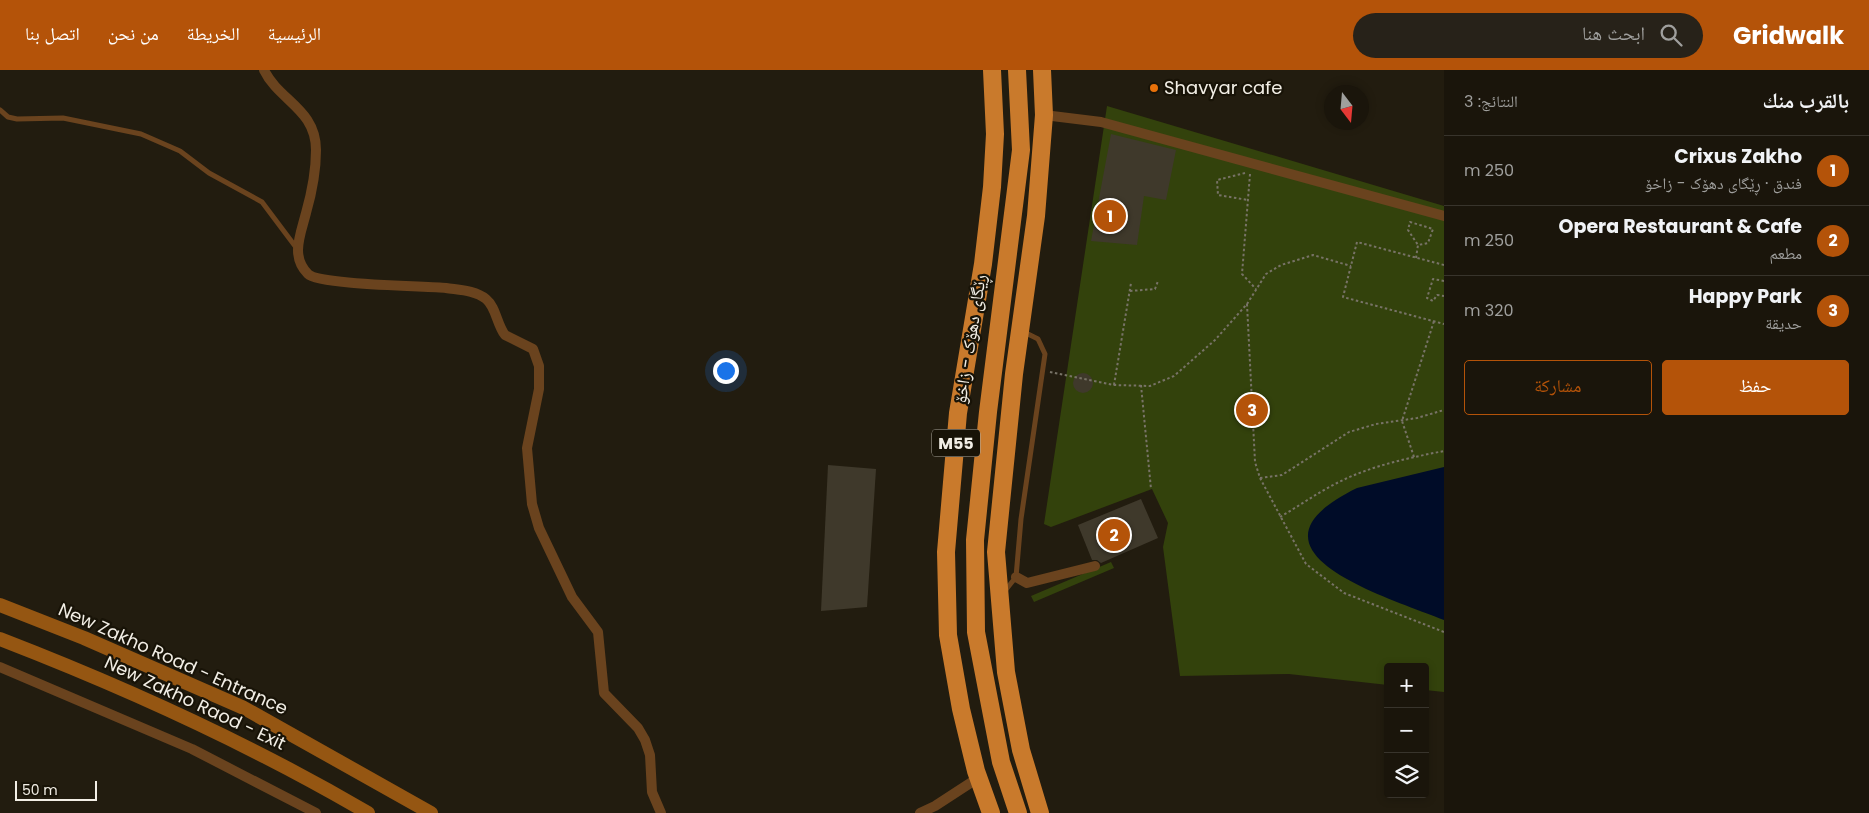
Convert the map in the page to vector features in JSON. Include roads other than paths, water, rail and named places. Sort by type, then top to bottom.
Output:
[{"type":"highway","name":"ڕێگای دهۆک - زاخۆ","points":[[991,813],[978,778],[961,709],[948,635],[946,552],[958,413],[983,264],[992,187],[994,134],[992,70]]},
{"type":"highway","points":[[1040,813],[1022,750],[1006,672],[998,598],[996,552],[1020,330],[1036,216],[1044,115],[1042,70]]},
{"type":"highway","name":"ڕێگای دهۆک - زاخۆ","points":[[1018,71],[1021,150],[975,540],[976,632],[1001,762],[1018,813]]},
{"type":"highway","points":[[983,676],[1006,672]]},
{"type":"main road","name":"New Zakho Road - Entrance","points":[[0,605],[84,638],[244,708],[432,813]]},
{"type":"main road","name":"New Zakho Raod - Exit","points":[[0,639],[134,692],[282,764],[368,813]]},
{"type":"street","points":[[264,70],[271,82],[307,117],[314,132],[316,148],[315,175],[298,250],[299,263],[308,274],[316,279],[466,290],[478,294],[492,305],[505,335],[533,349],[539,366],[539,389],[527,448],[532,504],[539,528],[572,597],[598,632],[604,693],[638,728],[646,740],[650,755],[652,792],[662,813]]},
{"type":"street","points":[[1044,115],[1101,122],[1444,216]]},
{"type":"street","points":[[1016,577],[1027,583],[1095,566]]},
{"type":"street","points":[[0,667],[184,746],[316,813]]},
{"type":"street","points":[[920,813],[935,806],[978,778]]},
{"type":"lane","points":[[0,110],[8,117],[17,119],[63,118],[141,134],[180,151],[209,174],[262,202],[298,250]]},
{"type":"lane","points":[[998,598],[1016,577],[1021,519],[1045,354],[1038,340],[1020,330]]},
{"type":"water","points":[[1444,467],[1444,620],[1358,585],[1331,569],[1313,551],[1308,532],[1321,511],[1357,488]]},
{"type":"place","name":"Shavyar cafe","points":[[1154,88]]},
{"type":"place","name":"Crixus Zakho","points":[[1110,216]]},
{"type":"place","name":"Happy Park","points":[[1252,410]]},
{"type":"place","name":"Opera Restaurant & Cafe","points":[[1114,535]]}]
